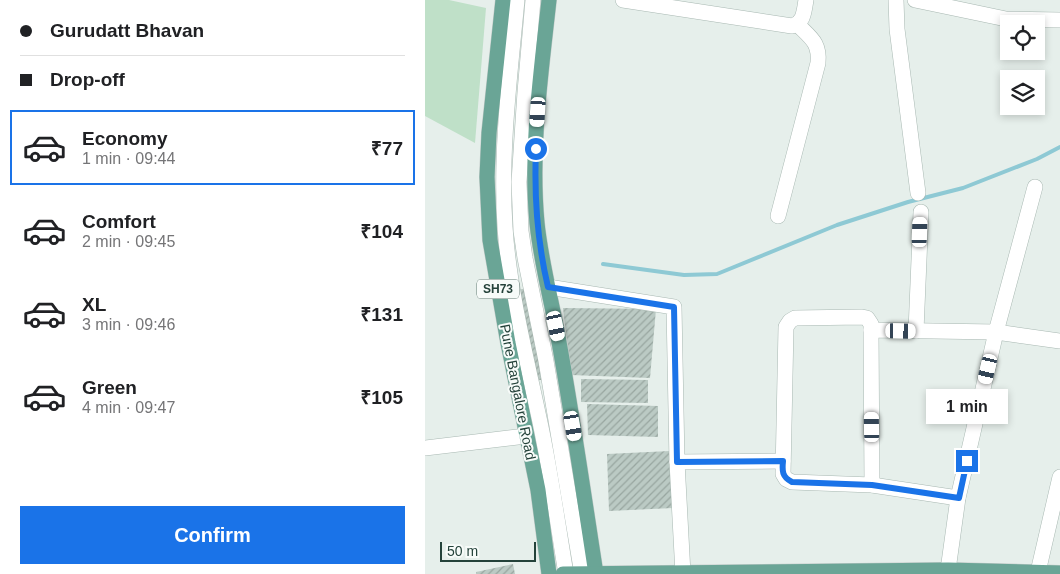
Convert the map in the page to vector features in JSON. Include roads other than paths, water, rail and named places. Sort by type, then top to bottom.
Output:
[{"type":"main road","name":"Pune Bangalore Road","points":[[503,0],[489,133],[487,177],[492,259],[538,490],[549,574]]},
{"type":"main road","points":[[549,0],[540,94],[535,183],[538,231],[560,349],[589,574]]},
{"type":"main road","points":[[565,574],[948,570],[1060,573]]},
{"type":"street","points":[[517,0],[504,162],[503,200],[505,229],[514,294],[548,462],[565,574]]},
{"type":"street","points":[[533,0],[519,182],[521,231],[589,574]]},
{"type":"street","points":[[627,0],[706,6],[785,25],[798,25],[817,45],[819,52],[818,63],[778,216]]},
{"type":"street","points":[[798,25],[801,21],[806,0]]},
{"type":"street","points":[[896,0],[897,29],[918,193]]},
{"type":"street","points":[[915,0],[1006,19],[1060,20]]},
{"type":"street","points":[[948,570],[959,498],[996,332],[1035,187]]},
{"type":"street","points":[[917,331],[921,212]]},
{"type":"street","points":[[548,287],[674,307],[677,462],[683,573]]},
{"type":"street","points":[[872,485],[871,324],[867,318],[862,317],[795,318],[786,327],[785,333],[783,474],[786,479],[792,482],[872,485],[959,498]]},
{"type":"street","points":[[871,330],[996,332],[1060,341]]},
{"type":"street","points":[[425,448],[527,436]]},
{"type":"street","points":[[677,462],[783,461]]},
{"type":"street","points":[[1038,572],[1060,477]]},
{"type":"waterway","points":[[603,264],[684,275],[717,274],[837,225],[908,202],[963,188],[1037,159],[1060,147]]}]
